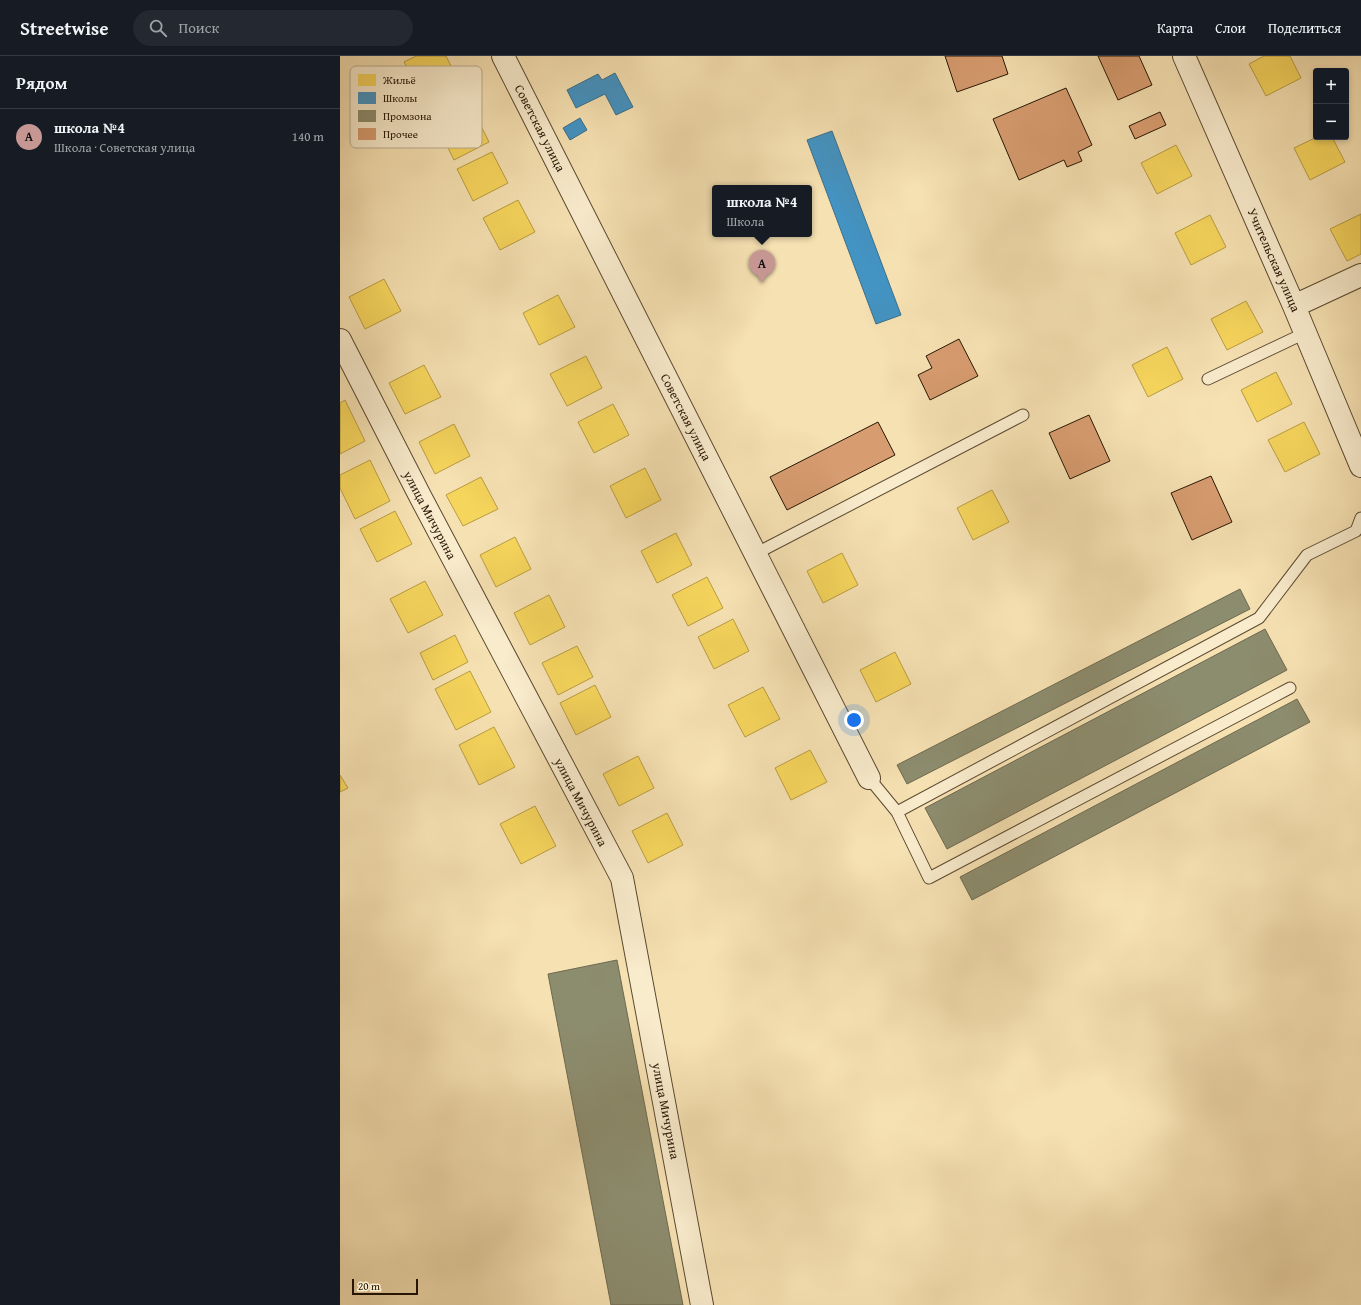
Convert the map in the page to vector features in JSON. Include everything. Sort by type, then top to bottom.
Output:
[{"type":"street","name":"Советская улица","points":[[503,56],[869,778]]},
{"type":"street","name":"Учительская улица","points":[[1186,57],[1294,306],[1361,466]]},
{"type":"street","points":[[1294,306],[1361,274]]},
{"type":"street","name":"улица Мичурина","points":[[340,340],[420,496],[622,878],[702,1305]]},
{"type":"lane","points":[[1208,379],[1305,333]]},
{"type":"lane","points":[[756,554],[1023,415]]},
{"type":"lane","points":[[897,812],[1259,618],[1307,555],[1356,531],[1361,518]]},
{"type":"lane","points":[[869,778],[897,812],[929,878],[1290,688]]},
{"type":"building: Жильё","points":[[416,56],[446,56],[451,66],[406,66],[404,62]]},
{"type":"building: Жильё","points":[[1264,56],[1290,56],[1301,78],[1266,96],[1249,64]]},
{"type":"building: Жильё","points":[[482,128],[489,142],[482,146]]},
{"type":"building: Жильё","points":[[1313,139],[1334,140],[1345,162],[1310,180],[1294,148]]},
{"type":"building: Жильё","points":[[1176,145],[1192,176],[1157,194],[1141,163]]},
{"type":"building: Жильё","points":[[448,148],[477,148],[454,160]]},
{"type":"building: Жильё","points":[[492,152],[508,183],[473,201],[457,169]]},
{"type":"building: Жильё","points":[[518,200],[535,232],[500,250],[483,218]]},
{"type":"building: Жильё","points":[[1361,214],[1361,254],[1347,261],[1330,229]]},
{"type":"building: Жильё","points":[[1210,215],[1226,247],[1191,265],[1175,233]]},
{"type":"building: Жильё","points":[[384,279],[401,311],[365,329],[349,297]]},
{"type":"building: Жильё","points":[[558,295],[575,327],[539,345],[523,313]]},
{"type":"building: Жильё","points":[[1246,301],[1263,332],[1227,350],[1211,319]]},
{"type":"building: Жильё","points":[[1167,347],[1183,379],[1148,397],[1132,365]]},
{"type":"building: Жильё","points":[[586,356],[602,388],[567,406],[550,374]]},
{"type":"building: Жильё","points":[[424,365],[441,397],[405,414],[389,383]]},
{"type":"building: Жильё","points":[[1276,372],[1292,404],[1257,422],[1241,390]]},
{"type":"building: Жильё","points":[[345,400],[365,441],[340,454],[340,403]]},
{"type":"building: Жильё","points":[[613,404],[629,435],[594,453],[578,422]]},
{"type":"building: Жильё","points":[[1304,422],[1320,454],[1285,472],[1268,440]]},
{"type":"building: Жильё","points":[[454,424],[470,456],[435,474],[419,442]]},
{"type":"building: Жильё","points":[[370,460],[390,501],[355,519],[340,488],[340,475]]},
{"type":"building: Жильё","points":[[645,468],[661,500],[626,518],[610,486]]},
{"type":"building: Жильё","points":[[481,477],[498,509],[463,526],[446,495]]},
{"type":"building: Жильё","points":[[992,490],[1009,522],[973,540],[957,508]]},
{"type":"building: Жильё","points":[[395,511],[412,544],[377,562],[360,529]]},
{"type":"building: Жильё","points":[[676,533],[692,565],[657,583],[641,551]]},
{"type":"building: Жильё","points":[[515,537],[531,569],[496,587],[480,555]]},
{"type":"building: Жильё","points":[[842,553],[858,585],[823,603],[807,571]]},
{"type":"building: Жильё","points":[[707,577],[723,608],[688,626],[672,595]]},
{"type":"building: Жильё","points":[[425,581],[443,615],[408,633],[390,599]]},
{"type":"building: Жильё","points":[[549,595],[565,627],[530,645],[514,613]]},
{"type":"building: Жильё","points":[[733,619],[749,651],[714,669],[698,637]]},
{"type":"building: Жильё","points":[[455,635],[468,662],[433,680],[420,653]]},
{"type":"building: Жильё","points":[[577,646],[593,677],[558,695],[542,663]]},
{"type":"building: Жильё","points":[[895,652],[911,684],[876,702],[860,670]]},
{"type":"building: Жильё","points":[[470,671],[491,712],[456,730],[435,689]]},
{"type":"building: Жильё","points":[[595,685],[611,717],[576,735],[560,703]]},
{"type":"building: Жильё","points":[[763,687],[780,719],[745,737],[728,705]]},
{"type":"building: Жильё","points":[[494,727],[515,767],[479,785],[459,745]]},
{"type":"building: Жильё","points":[[810,750],[827,782],[791,800],[775,768]]},
{"type":"building: Жильё","points":[[638,756],[654,788],[619,806],[603,774]]},
{"type":"building: Жильё","points":[[340,775],[348,788],[340,792]]},
{"type":"building: Жильё","points":[[535,806],[556,846],[521,864],[500,824]]},
{"type":"building: Жильё","points":[[667,813],[683,845],[648,863],[632,831]]},
{"type":"building: Школы","points":[[615,73],[633,107],[616,115],[605,94],[576,108],[567,90],[598,74],[602,80]]},
{"type":"building: Школы","points":[[580,118],[587,130],[570,140],[563,128]]},
{"type":"building: Школы","points":[[832,131],[901,315],[876,324],[807,140]]},
{"type":"building: Промзона","points":[[1240,589],[1250,609],[907,784],[897,765]]},
{"type":"building: Промзона","points":[[1265,629],[1287,670],[947,849],[925,808]]},
{"type":"building: Промзона","points":[[1297,699],[1310,722],[972,900],[960,877]]},
{"type":"building: Промзона","points":[[617,960],[683,1305],[611,1305],[548,974]]},
{"type":"building: Прочее","points":[[945,56],[1002,56],[1008,74],[957,92]]},
{"type":"building: Прочее","points":[[1098,56],[1139,56],[1152,85],[1118,100]]},
{"type":"building: Прочее","points":[[1066,88],[1092,145],[1078,152],[1082,161],[1067,167],[1064,160],[1019,180],[993,119]]},
{"type":"building: Прочее","points":[[1160,112],[1166,125],[1135,139],[1129,126]]},
{"type":"building: Прочее","points":[[959,339],[978,376],[930,400],[918,375],[932,368],[926,356]]},
{"type":"building: Прочее","points":[[1089,415],[1110,461],[1070,479],[1049,433]]},
{"type":"building: Прочее","points":[[878,422],[895,455],[787,510],[770,477]]},
{"type":"building: Прочее","points":[[1211,476],[1232,522],[1192,540],[1171,493]]},
{"type":"place","name":"школа №4","points":[[762,283]]}]
